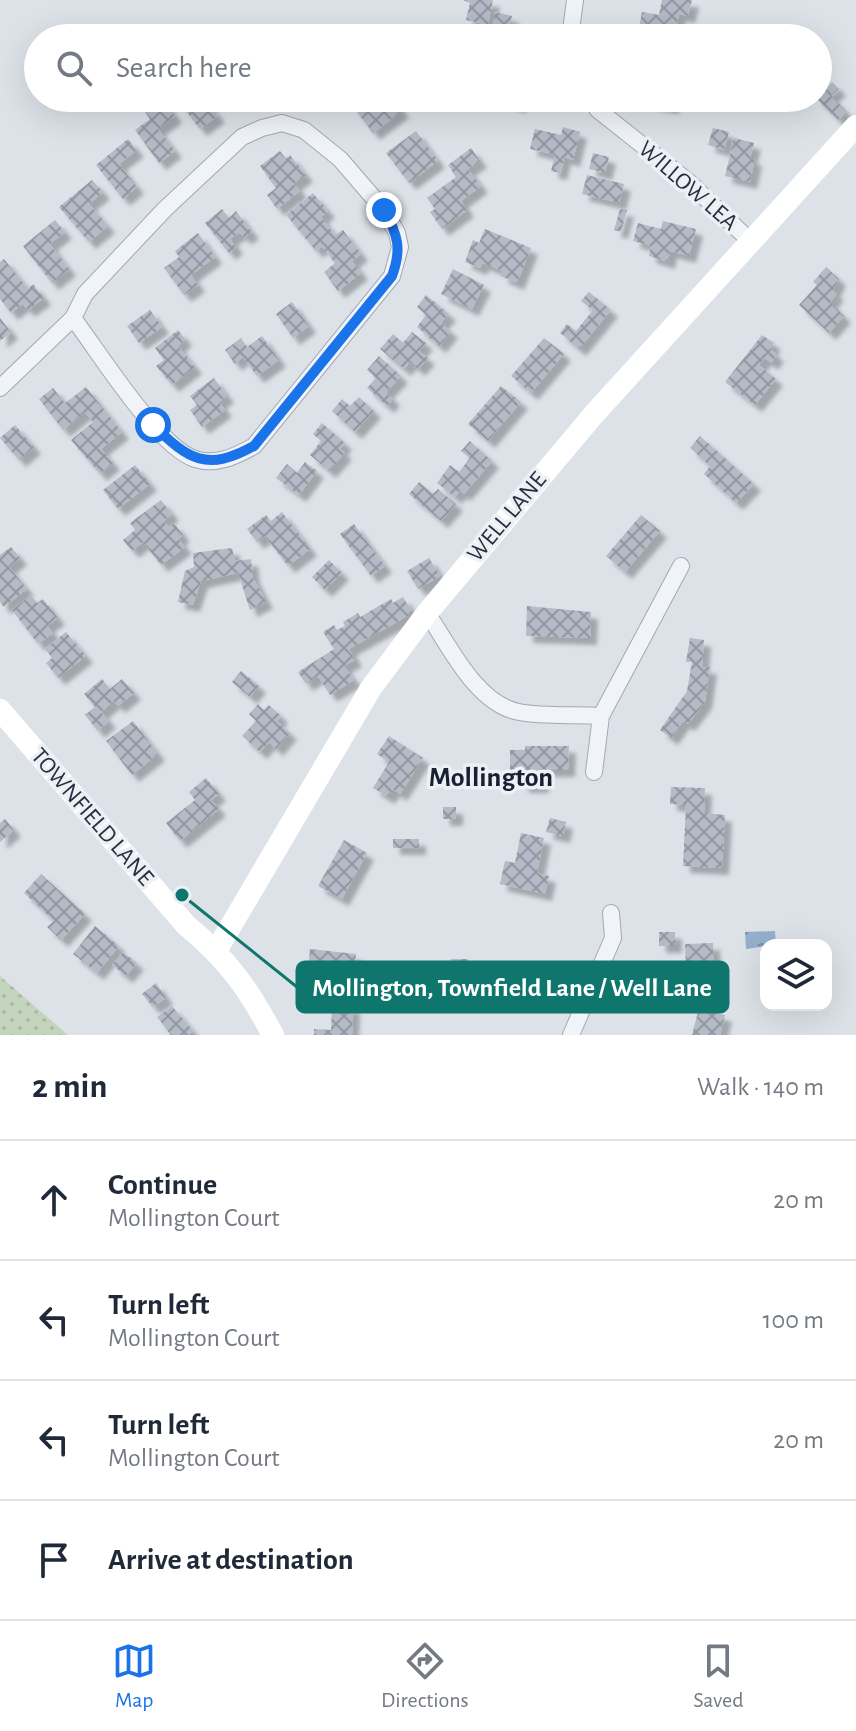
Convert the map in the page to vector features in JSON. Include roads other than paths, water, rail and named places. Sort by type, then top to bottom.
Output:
[{"type":"street","points":[[572,24],[575,0]]},
{"type":"street","name":"WILLOW LEA","points":[[601,112],[688,181],[750,241]]},
{"type":"street","points":[[0,388],[73,318],[85,294],[165,209],[242,137],[262,128],[282,123],[304,130],[340,159],[384,210],[397,233],[400,247],[392,276],[254,446],[234,457],[196,459],[178,450],[153,425],[73,318]]},
{"type":"street","name":"WELL LANE","points":[[216,951],[371,688],[427,613],[595,413],[856,126]]},
{"type":"street","points":[[594,772],[601,716],[681,566]]},
{"type":"street","points":[[427,613],[466,671],[488,696],[517,712],[601,716]]},
{"type":"street","name":"TOWNFIELD LANE","points":[[0,710],[186,925],[216,951],[248,988],[273,1035]]},
{"type":"street","points":[[571,1035],[613,938],[611,913]]},
{"type":"water","points":[[775,931],[776,939],[760,939],[760,947],[746,949],[745,932]]},
{"type":"place","name":"Mollington, Townfield Lane / Well Lane","points":[[182,895]]},
{"type":"district","name":"Mollington","points":[[491,778]]}]
